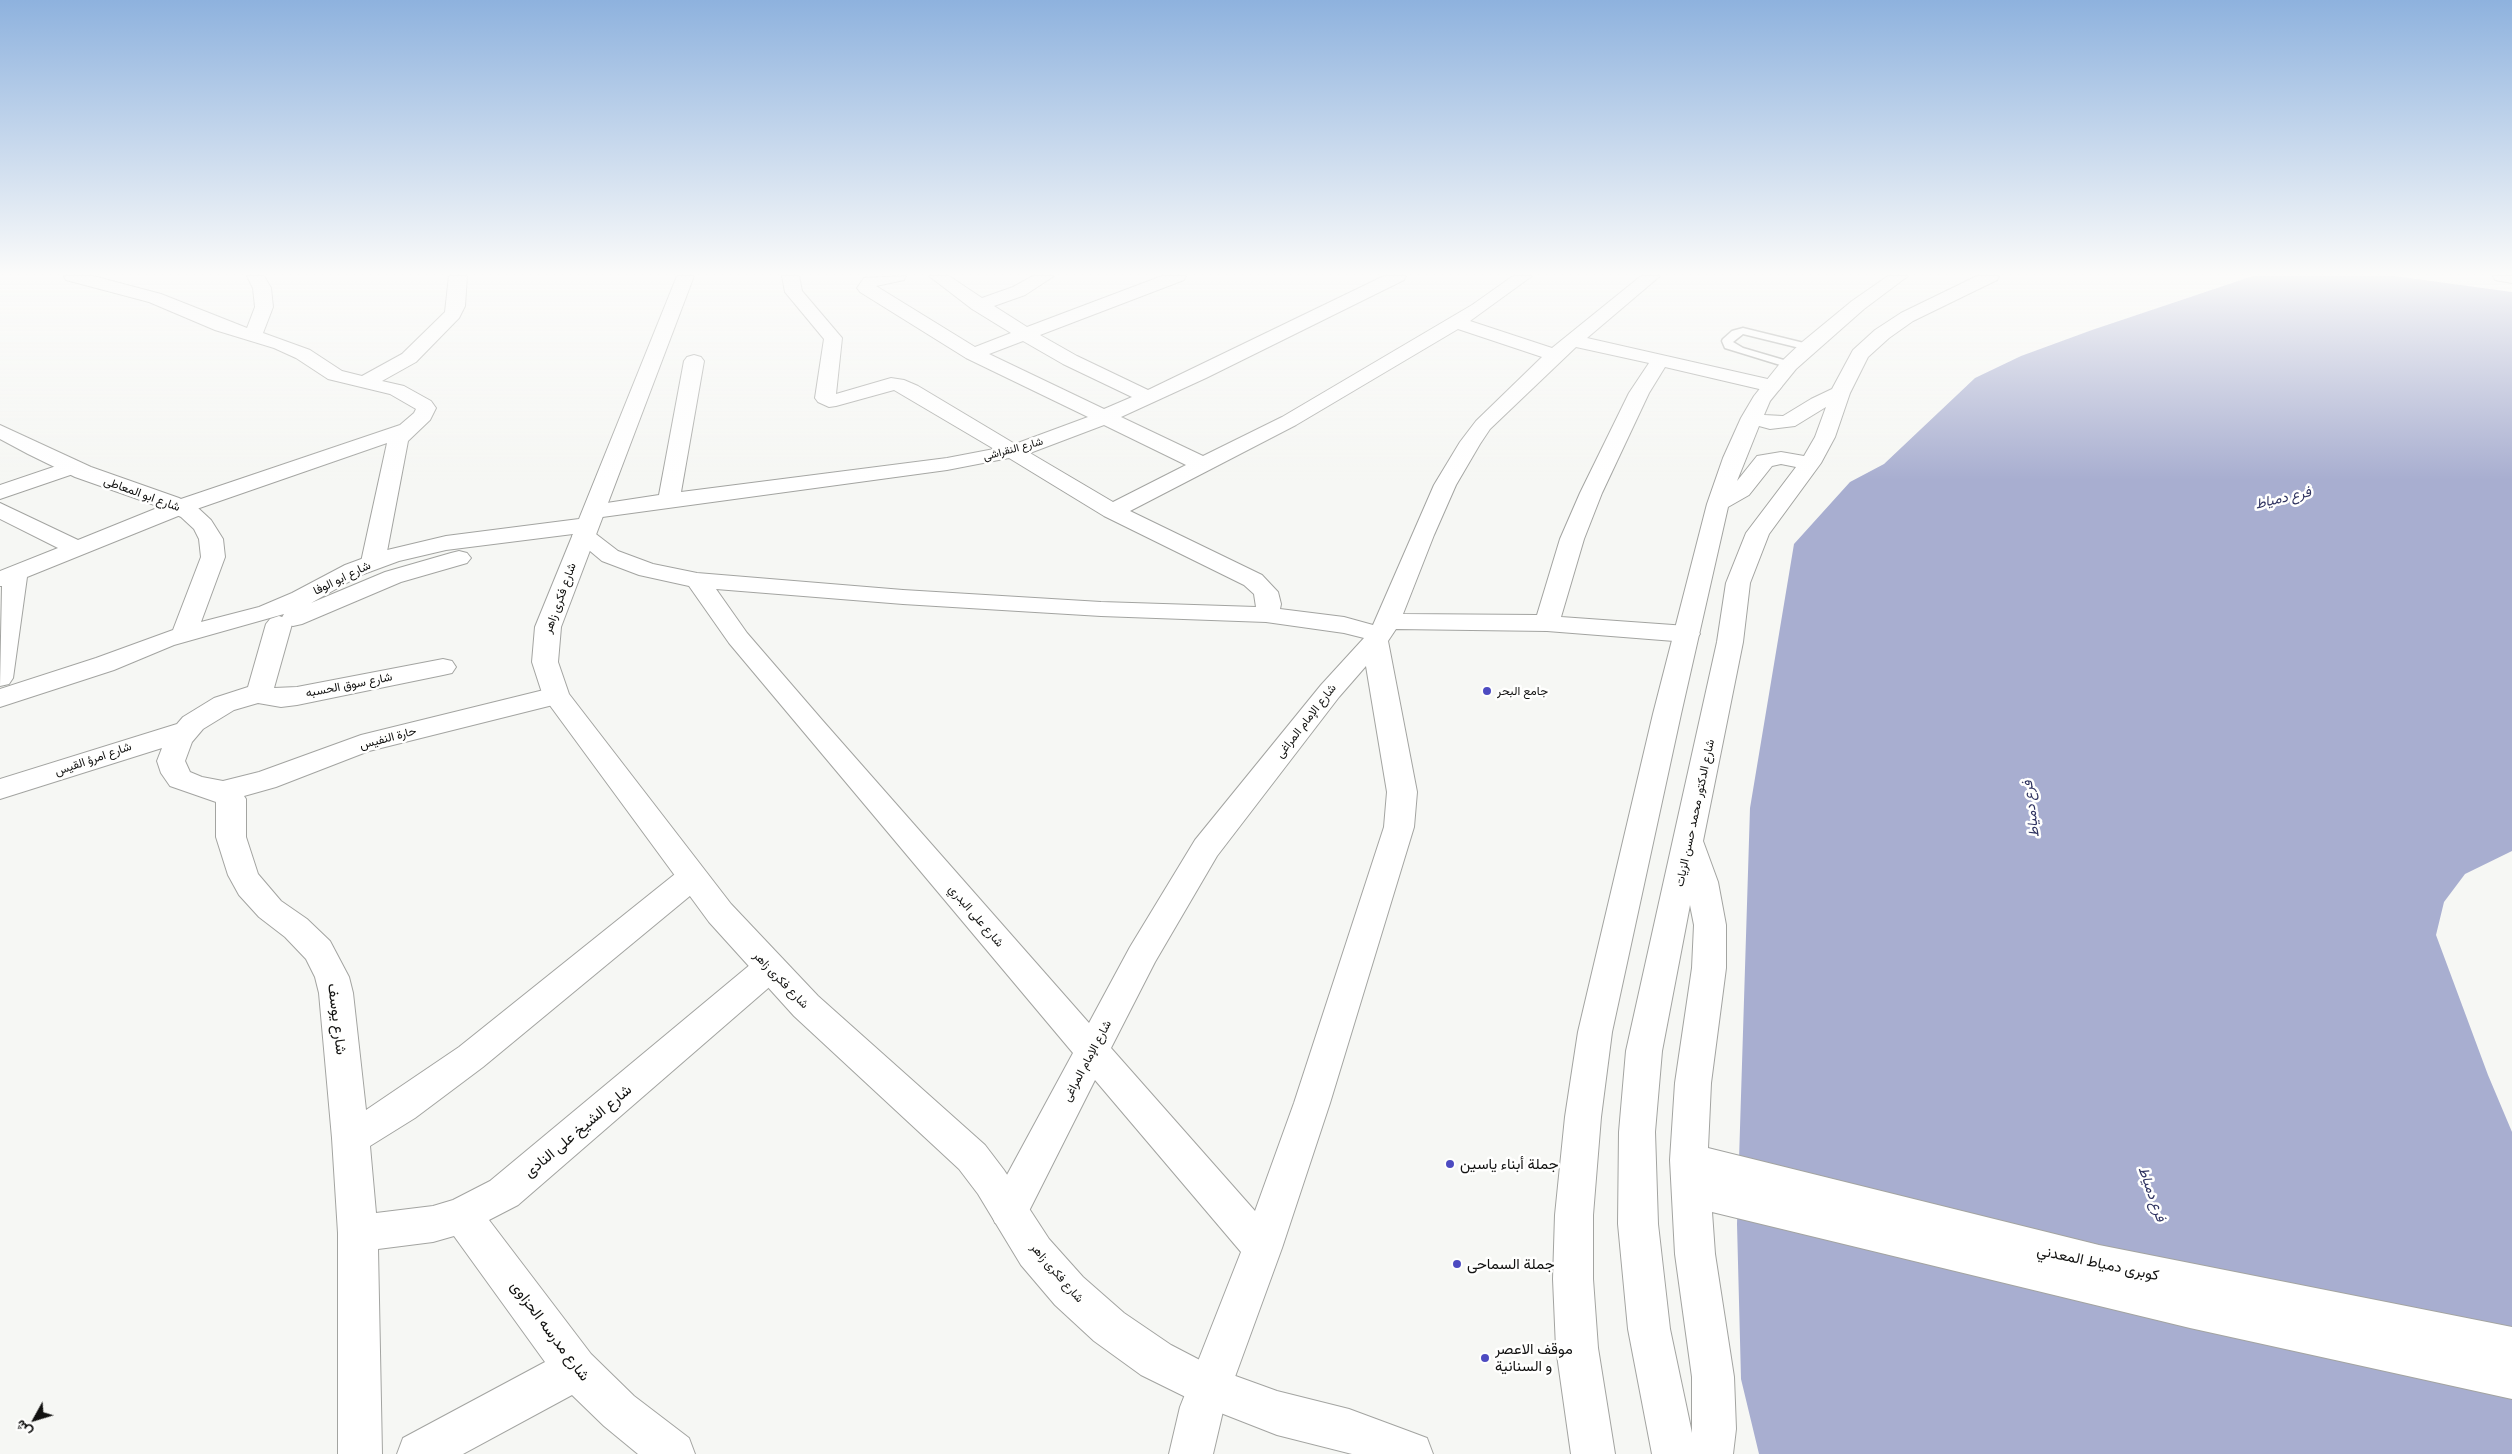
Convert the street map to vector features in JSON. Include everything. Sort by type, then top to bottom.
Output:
[{"type":"street","points":[[276,344],[296,351],[335,375],[397,390],[426,408],[423,416],[406,430],[397,445],[374,562]]},
{"type":"street","points":[[366,381],[409,358],[422,344]]},
{"type":"street","name":"شارع فكرى زاهر","points":[[659,344],[552,615],[546,639],[547,673],[556,696],[691,878],[769,968],[820,1019],[972,1157],[991,1182],[1035,1252],[1069,1290],[1109,1327],[1156,1360],[1208,1387],[1277,1413],[1349,1431],[1411,1454]]},
{"type":"street","points":[[833,344],[825,398],[836,400],[881,386],[897,384],[911,390],[1014,450],[1112,511],[1253,580],[1266,592],[1269,604],[1266,615]]},
{"type":"street","points":[[957,344],[973,354],[1204,465]]},
{"type":"street","points":[[973,354],[1001,344]]},
{"type":"street","points":[[1042,344],[1070,360],[1148,397]]},
{"type":"street","name":"شارع النقراشى","points":[[589,524],[669,500],[947,464],[1014,450],[1047,441],[1262,344]]},
{"type":"street","points":[[1112,511],[1289,421],[1418,344]]},
{"type":"street","points":[[1546,344],[1563,348],[1660,360],[1790,366]]},
{"type":"street","name":"شارع الإمام المراغى","points":[[1009,1210],[1142,956],[1206,848],[1330,691],[1381,632],[1422,534],[1445,485],[1470,442],[1483,425],[1568,344]]},
{"type":"street","points":[[1593,1454],[1577,1348],[1573,1279],[1574,1215],[1583,1117],[1595,1032],[1644,813],[1718,504],[1734,458],[1761,400],[1790,366],[1815,344]]},
{"type":"street","name":"شارع الدكتور محمد حسن الزيات","points":[[1674,1454],[1649,1329],[1638,1224],[1637,1132],[1644,1051],[1690,842],[1730,642],[1738,583],[1758,533],[1810,463],[1831,422],[1840,393],[1860,354],[1871,344]]},
{"type":"street","points":[[1547,623],[1572,539],[1591,493],[1635,401],[1660,360]]},
{"type":"street","points":[[669,500],[694,361]]},
{"type":"street","points":[[1752,418],[1770,423],[1788,422],[1818,403],[1840,393]]},
{"type":"street","points":[[0,678],[8,576],[180,507],[406,430]]},
{"type":"street","name":"شارع ابو المعاطى","points":[[1,432],[71,466],[180,507],[203,525],[208,532],[213,548],[213,557],[184,634]]},
{"type":"street","points":[[1718,504],[1741,490],[1765,460],[1781,458],[1810,463]]},
{"type":"street","points":[[0,492],[71,466]]},
{"type":"street","points":[[0,510],[76,548]]},
{"type":"street","points":[[589,524],[610,556],[647,570],[697,580],[903,597],[1101,609],[1266,615],[1344,625],[1381,632],[1547,623],[1687,634]]},
{"type":"street","name":"شارع ابو الوفا","points":[[0,698],[105,664],[184,634],[268,612],[374,562],[446,543],[589,524]]},
{"type":"street","name":"شارع ابو الوفا","points":[[105,664],[192,649],[279,624],[393,577],[431,565],[589,524]]},
{"type":"street","name":"شارع على البدري","points":[[697,580],[745,646],[1262,1248]]},
{"type":"street","points":[[223,791],[188,783],[176,773],[171,761],[172,754],[186,731],[218,706],[255,694],[263,686],[279,624]]},
{"type":"street","points":[[1191,1454],[1196,1426],[1208,1387],[1262,1248],[1312,1103],[1400,827],[1402,792],[1381,632]]},
{"type":"street","name":"شارع سوق الحسبه","points":[[255,694],[281,698],[443,667]]},
{"type":"street","name":"حارة النفيس","points":[[223,791],[266,780],[361,744],[556,696]]},
{"type":"street","name":"شارع امرؤ القيس","points":[[0,789],[186,731]]},
{"type":"street","name":"شارع يوسف","points":[[223,791],[231,799],[232,804],[230,824],[233,850],[250,887],[270,909],[308,938],[318,950],[332,977],[336,993],[351,1138],[358,1234],[360,1454]]},
{"type":"street","points":[[1690,842],[1702,882],[1710,925],[1709,968],[1693,1083],[1689,1174],[1695,1254],[1713,1378],[1714,1429],[1711,1454]]},
{"type":"street","points":[[351,1138],[402,1107],[471,1057],[691,878]]},
{"type":"street","name":"شارع الشيخ على النادى","points":[[358,1234],[418,1227],[462,1215],[491,1201],[517,1183],[769,968]]},
{"type":"street","name":"كوبرى دمياط المعدني","points":[[1689,1174],[2099,1264],[2512,1348]]},
{"type":"street","name":"كوبرى دمياط المعدني","points":[[1689,1174],[2190,1308],[2512,1378]]},
{"type":"street","name":"شارع مدرسه الحزاوى","points":[[462,1215],[576,1369],[619,1411],[673,1454]]},
{"type":"street","points":[[419,1454],[576,1369]]},
{"type":"lane","points":[[1728,344],[1739,350],[1790,366]]},
{"type":"lane","points":[[1760,344],[1790,366]]},
{"type":"water","name":"فرع دمياط","points":[[2054,344],[2512,344],[2512,851],[2465,874],[2444,902],[2436,935],[2488,1075],[2512,1132],[2512,1454],[1759,1454],[1741,1379],[1737,1224],[1750,808],[1794,544],[1850,482],[1884,464],[1975,378],[2021,356]]},
{"type":"place","name":"جامع البحر","points":[[1487,691]]},
{"type":"place","name":"جملة أبناء ياسين","points":[[1450,1164]]},
{"type":"place","name":"جملة السماحى","points":[[1457,1264]]},
{"type":"place","name":"موقف الاعصر و السنانية","points":[[1485,1358]]}]
